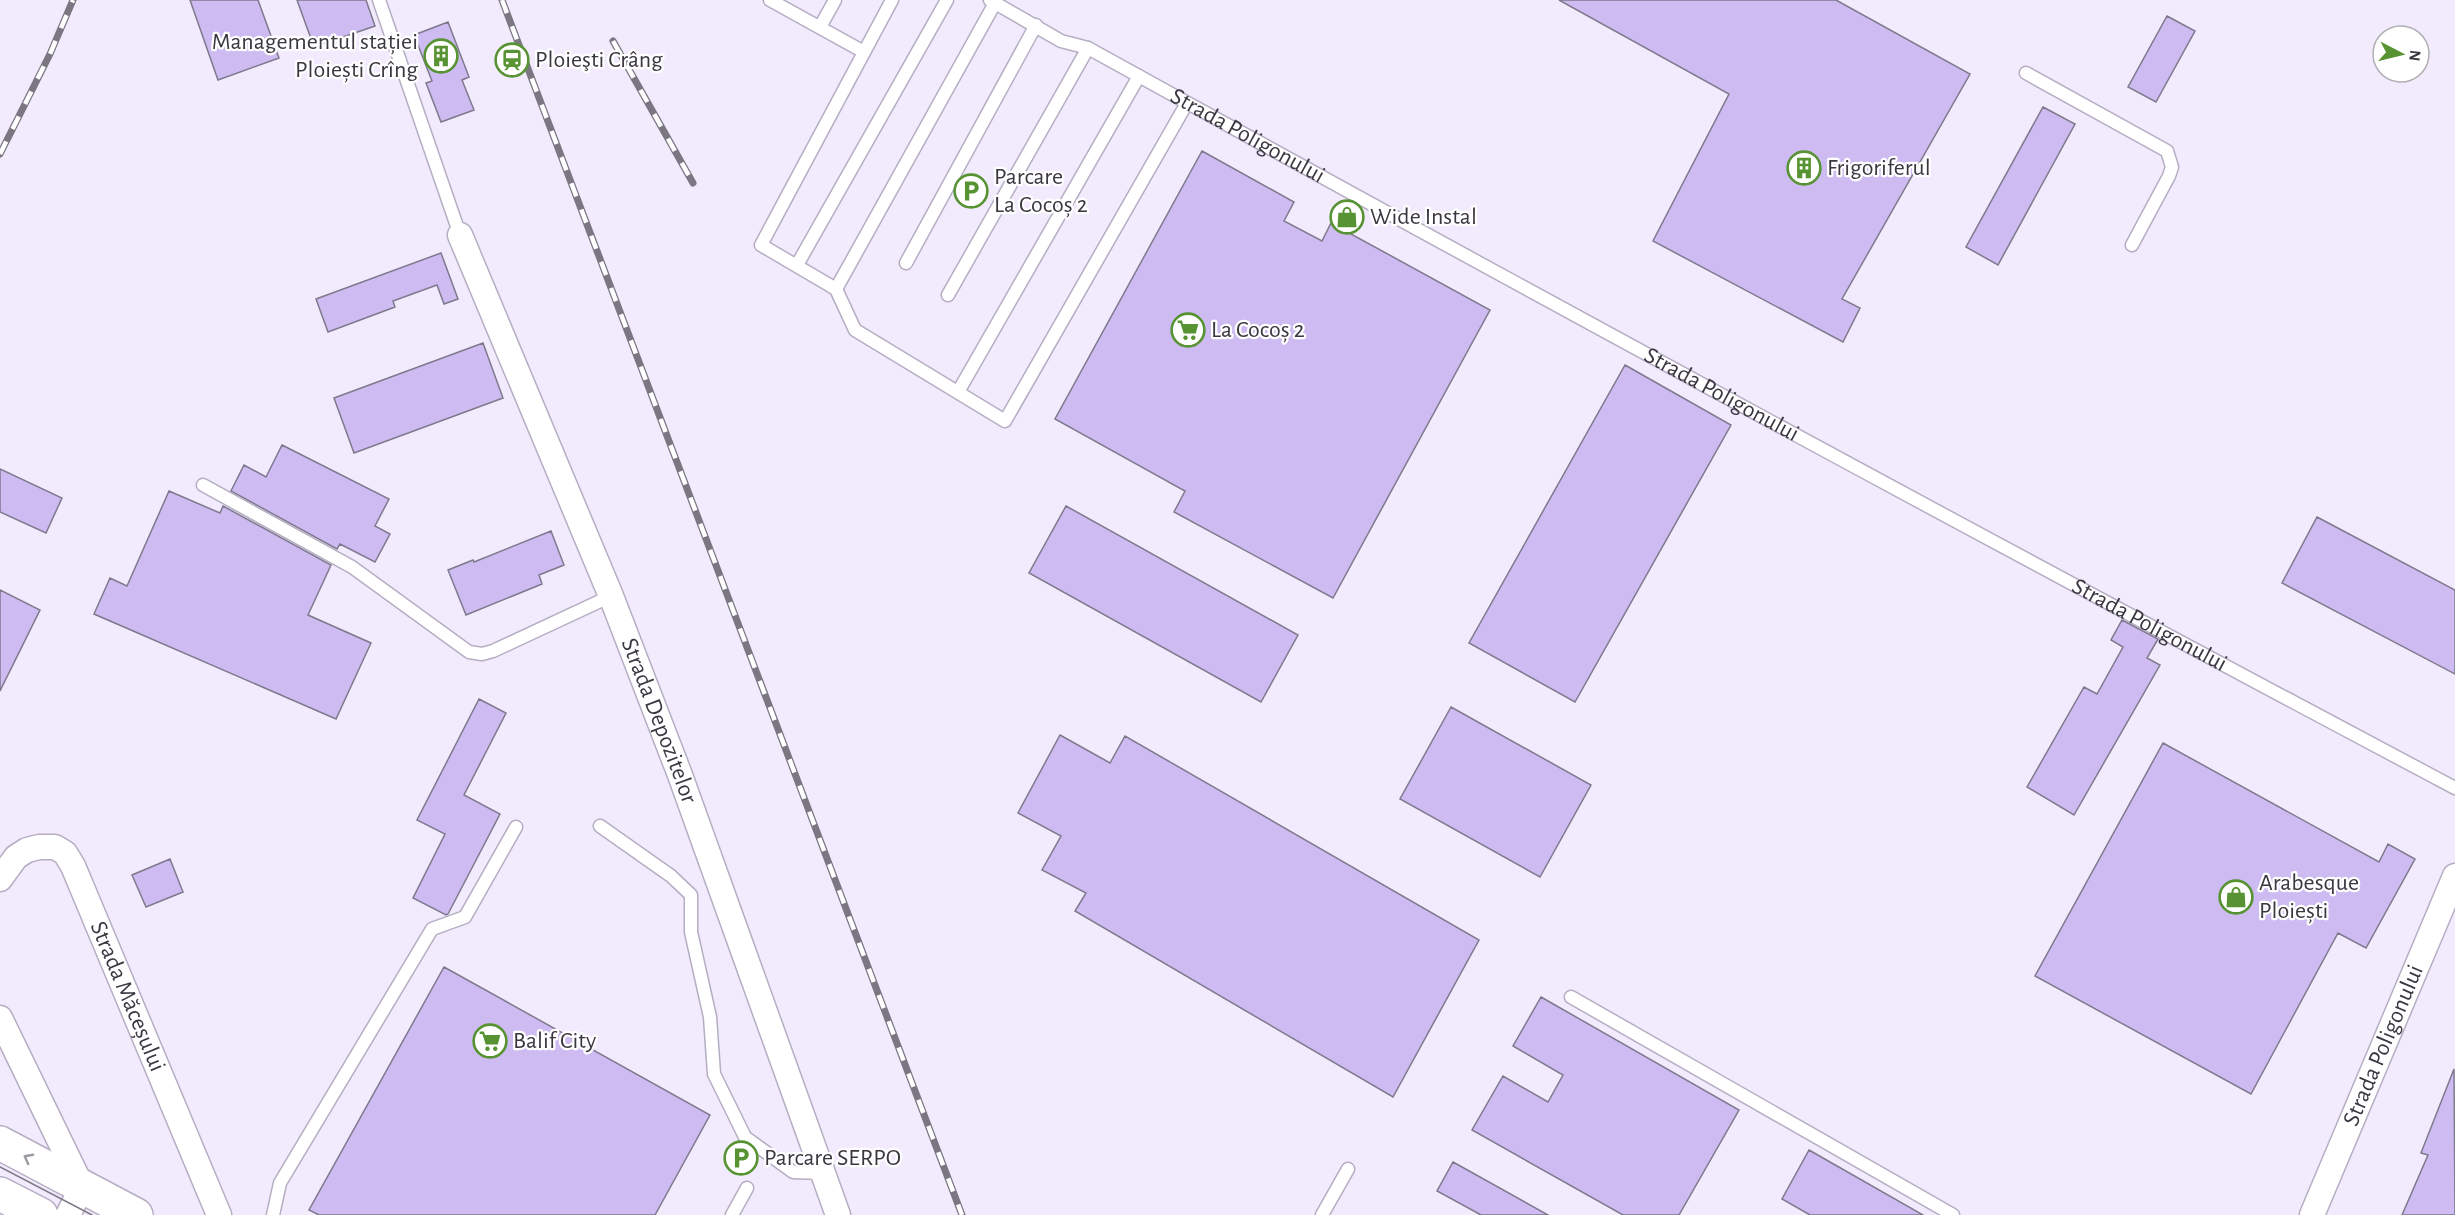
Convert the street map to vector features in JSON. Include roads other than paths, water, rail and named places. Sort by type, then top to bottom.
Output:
[{"type":"main road","points":[[0,1143],[75,1201],[136,1215]]},
{"type":"main road","points":[[0,1194],[41,1215]]},
{"type":"street","name":"Strada Depozitelor","points":[[460,235],[611,596],[680,775],[838,1215]]},
{"type":"street","name":"Strada Măceșului","points":[[0,879],[16,857],[27,850],[55,847],[65,853],[73,866],[219,1215]]},
{"type":"street","name":"Strada Poligonului","points":[[2312,1215],[2455,876]]},
{"type":"street","points":[[0,1018],[75,1201]]},
{"type":"lane","points":[[379,0],[460,235]]},
{"type":"lane","points":[[820,27],[836,0]]},
{"type":"lane","points":[[892,0],[761,245],[836,289],[855,330],[1005,421],[1187,103]]},
{"type":"lane","points":[[797,266],[947,0]]},
{"type":"lane","points":[[778,2],[864,52]]},
{"type":"lane","points":[[836,289],[999,2]]},
{"type":"lane","name":"Strada Poligonului","points":[[999,2],[1061,41],[1088,48],[1637,351],[2455,788]]},
{"type":"lane","points":[[906,263],[1036,25]]},
{"type":"lane","points":[[948,296],[1088,48]]},
{"type":"lane","points":[[2026,73],[2168,151],[2172,167],[2169,176],[2132,245]]},
{"type":"lane","points":[[958,392],[1139,76]]},
{"type":"lane","points":[[203,485],[352,567],[469,652],[482,654],[493,651],[611,596]]},
{"type":"lane","points":[[600,826],[672,876],[691,895],[691,932],[710,1017],[714,1074],[745,1137],[793,1172],[823,1173]]},
{"type":"lane","points":[[273,1215],[280,1183],[432,929],[465,917],[516,827]]},
{"type":"lane","points":[[1571,997],[1953,1215]]},
{"type":"lane","points":[[1322,1215],[1348,1169]]},
{"type":"lane","points":[[732,1215],[747,1188]]},
{"type":"tram line","points":[[0,1167],[92,1215]]},
{"type":"railway","points":[[0,154],[50,54],[73,0]]},
{"type":"railway","points":[[502,0],[962,1215]]},
{"type":"railway","points":[[613,41],[693,183]]},
{"type":"place","name":"Managementul stației Ploiești Crîng","points":[[441,56]]},
{"type":"place","name":"Ploieşti Crâng","points":[[512,60]]},
{"type":"place","name":"Frigoriferul","points":[[1804,168]]},
{"type":"place","name":"Parcare La Cocoș 2","points":[[971,191]]},
{"type":"place","name":"Wide Instal","points":[[1347,217]]},
{"type":"place","name":"La Cocoș 2","points":[[1188,330]]},
{"type":"place","name":"Arabesque Ploiești","points":[[2236,897]]},
{"type":"place","name":"Balif City","points":[[490,1041]]},
{"type":"place","name":"Parcare SERPO","points":[[741,1158]]}]
